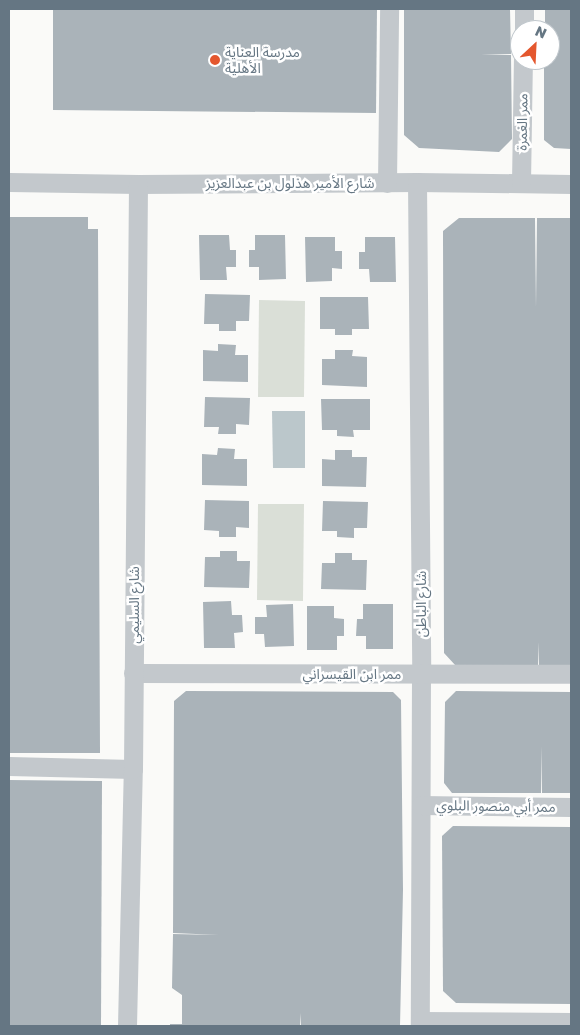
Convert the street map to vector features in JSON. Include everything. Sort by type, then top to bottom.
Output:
[{"type":"street","points":[[387,183],[388,9]]},
{"type":"street","name":"ممر الغمرة","points":[[521,183],[523,70]]},
{"type":"street","name":"شارع الأمير هذلول بن عبدالعزيز","points":[[9,182],[138,184],[417,182],[571,184]]},
{"type":"street","name":"شارع الباطن","points":[[417,182],[421,674],[420,1024]]},
{"type":"street","name":"شارع السليمي","points":[[127,1026],[133,769],[138,184]]},
{"type":"street","name":"ممر ابن القيسراني","points":[[134,673],[571,674]]},
{"type":"street","points":[[9,766],[133,769]]},
{"type":"street","name":"ممر أبي منصور البلوي","points":[[421,805],[571,807]]},
{"type":"street","points":[[420,1024],[571,1022]]},
{"type":"shaded area","points":[[259,300],[305,301],[304,397],[258,397]]},
{"type":"shaded area","points":[[272,411],[305,411],[305,468],[273,468]]},
{"type":"shaded area","points":[[258,504],[304,504],[303,601],[257,600]]},
{"type":"building","name":"مدرسة العناية الأهلية","points":[[53,9],[377,9],[376,113],[53,110]]},
{"type":"building","points":[[404,9],[510,9],[510,54],[481,54],[510,55],[512,139],[499,152],[419,148],[404,135]]},
{"type":"building","points":[[545,9],[571,9],[571,149],[554,148],[544,140],[544,70],[560,70],[560,20],[545,20]]},
{"type":"building","points":[[9,217],[88,217],[88,229],[98,229],[100,753],[9,753]]},
{"type":"building","points":[[459,218],[535,218],[536,308],[537,218],[571,218],[571,666],[539,666],[539,642],[538,666],[456,666],[444,653],[443,231]]},
{"type":"building","points":[[199,235],[229,235],[230,250],[236,250],[236,267],[226,267],[227,280],[200,280]]},
{"type":"building","points":[[255,235],[285,235],[286,279],[259,280],[259,267],[249,267],[249,250],[255,250]]},
{"type":"building","points":[[305,237],[335,237],[335,251],[342,251],[342,269],[332,268],[332,281],[306,282]]},
{"type":"building","points":[[365,237],[395,237],[396,282],[370,282],[369,269],[359,269],[359,252],[365,252]]},
{"type":"building","points":[[205,294],[250,295],[249,321],[236,321],[236,331],[219,331],[219,324],[204,324]]},
{"type":"building","points":[[320,297],[368,297],[369,329],[352,329],[352,335],[335,335],[335,329],[320,329]]},
{"type":"building","points":[[218,344],[236,345],[235,355],[248,355],[248,382],[203,381],[203,350],[218,351]]},
{"type":"building","points":[[335,350],[353,350],[352,356],[367,357],[367,387],[322,385],[322,359],[335,359]]},
{"type":"building","points":[[205,397],[250,398],[249,425],[236,424],[236,434],[218,434],[219,427],[204,427]]},
{"type":"building","points":[[321,399],[370,399],[370,430],[353,430],[354,437],[337,436],[337,430],[322,430]]},
{"type":"building","points":[[218,448],[235,449],[234,459],[247,459],[247,486],[202,485],[202,454],[217,455]]},
{"type":"building","points":[[335,450],[352,450],[352,457],[367,457],[366,487],[322,486],[322,459],[335,460]]},
{"type":"building","points":[[205,500],[249,501],[249,528],[236,527],[236,537],[219,537],[219,531],[204,530]]},
{"type":"building","points":[[323,501],[368,502],[367,528],[354,528],[354,538],[337,537],[337,531],[322,531]]},
{"type":"building","points":[[220,551],[237,551],[237,561],[250,561],[249,588],[204,587],[205,557],[220,557]]},
{"type":"building","points":[[335,553],[352,553],[352,560],[367,560],[366,590],[321,589],[322,563],[335,563]]},
{"type":"building","points":[[231,601],[232,615],[242,615],[243,632],[234,633],[235,648],[204,648],[203,602]]},
{"type":"building","points":[[293,604],[294,646],[265,647],[264,634],[255,634],[255,617],[267,617],[266,605]]},
{"type":"building","points":[[363,604],[393,604],[393,649],[366,649],[366,636],[356,636],[357,619],[363,619]]},
{"type":"building","points":[[307,606],[334,606],[334,618],[344,619],[344,636],[337,636],[337,650],[307,650]]},
{"type":"building","points":[[186,691],[393,692],[401,700],[403,890],[400,1026],[301,1026],[300,1013],[300,1026],[170,1026],[170,1024],[182,1024],[182,995],[172,988],[173,934],[219,935],[173,933],[174,701]]},
{"type":"building","points":[[456,691],[571,692],[571,793],[542,793],[542,746],[541,793],[452,793],[444,783],[445,702]]},
{"type":"building","points":[[9,780],[102,781],[101,1026],[9,1026]]},
{"type":"building","points":[[453,826],[571,827],[571,1004],[456,1003],[443,991],[442,836]]},
{"type":"place","name":"مدرسة العناية الأهلية","points":[[215,60]]}]
